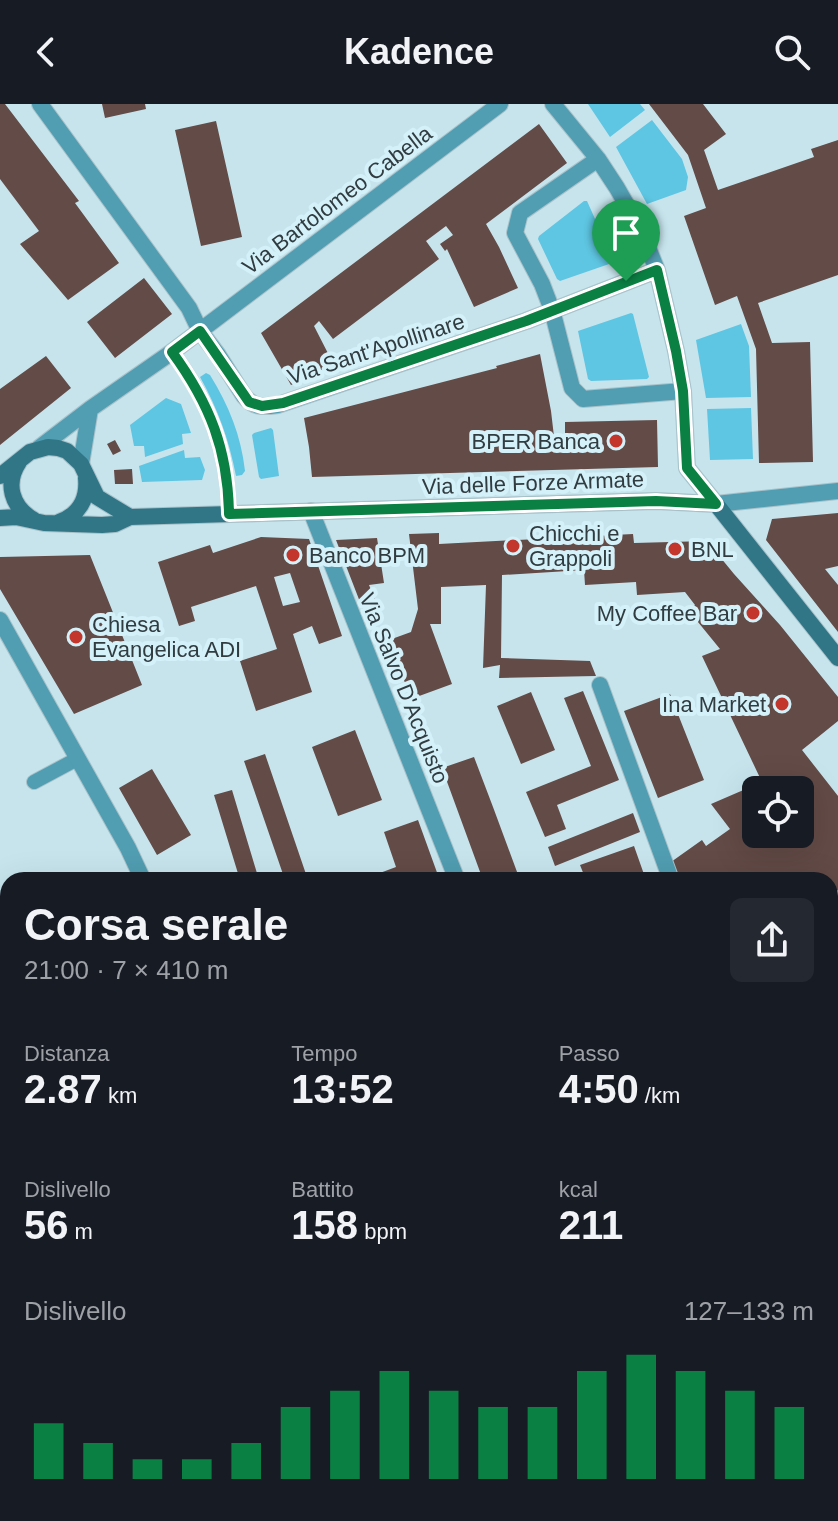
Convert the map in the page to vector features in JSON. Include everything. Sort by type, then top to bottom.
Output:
[{"type":"street","name":"Via Sant'Apollinare","points":[[40,104],[189,308],[200,331],[246,399],[257,406],[283,403],[526,321],[657,270]]},
{"type":"street","name":"Via Bartolomeo Cabella","points":[[200,331],[500,104]]},
{"type":"street","points":[[553,104],[598,159],[617,188],[641,230],[657,270],[683,391],[687,468],[838,658]]},
{"type":"street","points":[[598,159],[520,213],[515,233],[552,310],[572,388],[583,399],[683,391]]},
{"type":"street","points":[[0,476],[200,331]]},
{"type":"street","points":[[54,523],[72,516],[84,501],[87,482],[83,469],[90,409]]},
{"type":"street","points":[[39,448],[67,451],[83,469],[97,497],[130,517]]},
{"type":"street","points":[[22,458],[13,474],[12,493],[20,510],[35,520]]},
{"type":"street","name":"Via delle Forze Armate","points":[[0,518],[16,517],[44,523],[115,524],[130,517],[656,501],[716,504],[838,491]]},
{"type":"street","name":"Via Salvo D'Acquisto","points":[[311,511],[454,872]]},
{"type":"street","points":[[0,620],[139,872]]},
{"type":"street","points":[[600,685],[668,872]]},
{"type":"lane","points":[[172,352],[199,395],[220,443],[228,481],[229,514]]},
{"type":"lane","points":[[34,782],[77,759]]},
{"type":"shaded area","points":[[588,104],[640,104],[645,110],[610,137]]},
{"type":"shaded area","points":[[652,120],[682,159],[688,177],[686,190],[647,204],[616,147]]},
{"type":"shaded area","points":[[587,201],[613,259],[612,263],[560,281],[538,239]]},
{"type":"shaded area","points":[[631,313],[649,377],[591,381],[588,379],[578,331]]},
{"type":"shaded area","points":[[741,324],[749,346],[751,397],[706,398],[696,340]]},
{"type":"shaded area","points":[[206,373],[217,387],[233,421],[241,445],[245,471],[242,475],[236,476],[222,425],[200,377]]},
{"type":"shaded area","points":[[166,398],[181,404],[191,433],[182,434],[183,444],[145,457],[144,446],[134,446],[130,425]]},
{"type":"shaded area","points":[[751,408],[753,459],[710,460],[707,409]]},
{"type":"shaded area","points":[[271,428],[279,476],[261,479],[252,435]]},
{"type":"shaded area","points":[[184,450],[185,458],[200,457],[205,470],[202,480],[142,482],[139,466]]},
{"type":"building","points":[[0,104],[5,104],[79,201],[75,203],[119,263],[68,300],[20,244],[39,231],[0,179]]},
{"type":"building","points":[[102,104],[145,104],[146,109],[105,118]]},
{"type":"building","points":[[649,104],[703,104],[726,134],[704,150],[718,190],[814,157],[811,149],[838,140],[838,275],[758,303],[772,343],[810,342],[813,462],[759,463],[756,349],[737,296],[715,305],[684,216],[706,208],[688,155]]},
{"type":"building","points":[[216,121],[242,237],[201,246],[175,130]]},
{"type":"building","points":[[539,124],[567,163],[486,224],[518,288],[474,307],[447,249],[445,251],[440,244],[453,235],[446,226],[426,241],[439,259],[333,339],[319,321],[314,326],[335,367],[291,385],[261,333]]},
{"type":"building","points":[[144,278],[172,314],[115,358],[87,322]]},
{"type":"building","points":[[540,354],[555,445],[565,444],[565,422],[657,420],[658,467],[312,477],[304,418]]},
{"type":"building","points":[[46,356],[71,388],[0,445],[0,389]]},
{"type":"building","points":[[115,440],[121,451],[113,455],[107,444]]},
{"type":"building","points":[[132,469],[133,484],[115,484],[114,470]]},
{"type":"building","points":[[838,513],[838,566],[825,569],[838,585],[838,632],[766,540],[772,519]]},
{"type":"building","points":[[439,533],[439,544],[633,534],[634,543],[707,541],[838,697],[838,721],[802,750],[838,796],[838,872],[675,872],[671,862],[702,840],[706,846],[730,829],[711,804],[742,791],[742,848],[814,848],[814,776],[759,776],[702,656],[720,649],[689,611],[695,605],[685,592],[637,595],[636,582],[585,585],[584,570],[502,575],[501,658],[590,661],[596,676],[499,678],[500,665],[483,668],[486,585],[441,587],[441,624],[430,624],[452,684],[411,699],[389,640],[411,632],[418,609],[409,534]]},
{"type":"building","points":[[261,537],[309,539],[342,636],[319,644],[312,626],[293,634],[312,692],[256,711],[240,661],[277,649],[256,586],[191,607],[195,621],[179,626],[158,562],[210,545],[213,553]],"holes":[[[290,573],[300,602],[283,606],[274,577]]]},
{"type":"building","points":[[377,538],[384,583],[369,585],[382,617],[367,620],[336,540]]},
{"type":"building","name":"Chiesa Evangelica ADI","points":[[90,555],[142,685],[74,714],[0,589],[0,557]]},
{"type":"building","points":[[583,691],[619,780],[557,805],[566,829],[545,837],[526,792],[591,766],[564,698]]},
{"type":"building","points":[[531,692],[555,750],[521,764],[497,706]]},
{"type":"building","points":[[670,694],[704,780],[658,798],[624,711]]},
{"type":"building","points":[[355,730],[382,800],[338,816],[312,747]]},
{"type":"building","points":[[265,754],[305,872],[282,872],[244,761]]},
{"type":"building","points":[[474,757],[517,872],[480,872],[442,768]]},
{"type":"building","points":[[152,769],[191,835],[157,855],[119,788]]},
{"type":"building","points":[[232,790],[257,872],[238,872],[214,795]]},
{"type":"building","points":[[633,813],[640,832],[555,866],[548,847]]},
{"type":"building","points":[[418,820],[437,872],[383,872],[396,867],[384,832]]},
{"type":"building","points":[[634,846],[643,872],[583,872],[580,865]]},
{"type":"place","name":"BPER Banca","points":[[616,441]]},
{"type":"place","name":"Chicchi e Grappoli","points":[[513,546]]},
{"type":"place","name":"BNL","points":[[675,549]]},
{"type":"place","name":"Banco BPM","points":[[293,555]]},
{"type":"place","name":"My Coffee Bar","points":[[753,613]]},
{"type":"place","name":"Chiesa Evangelica ADI","points":[[76,637]]},
{"type":"place","name":"Ina Market","points":[[782,704]]},
{"type":"route","points":[[657,270],[683,391],[687,468],[716,504],[656,501],[229,514],[228,481],[220,443],[199,395],[172,352],[200,331],[246,399],[257,406],[267,406],[526,321],[626,281],[657,270]]}]
